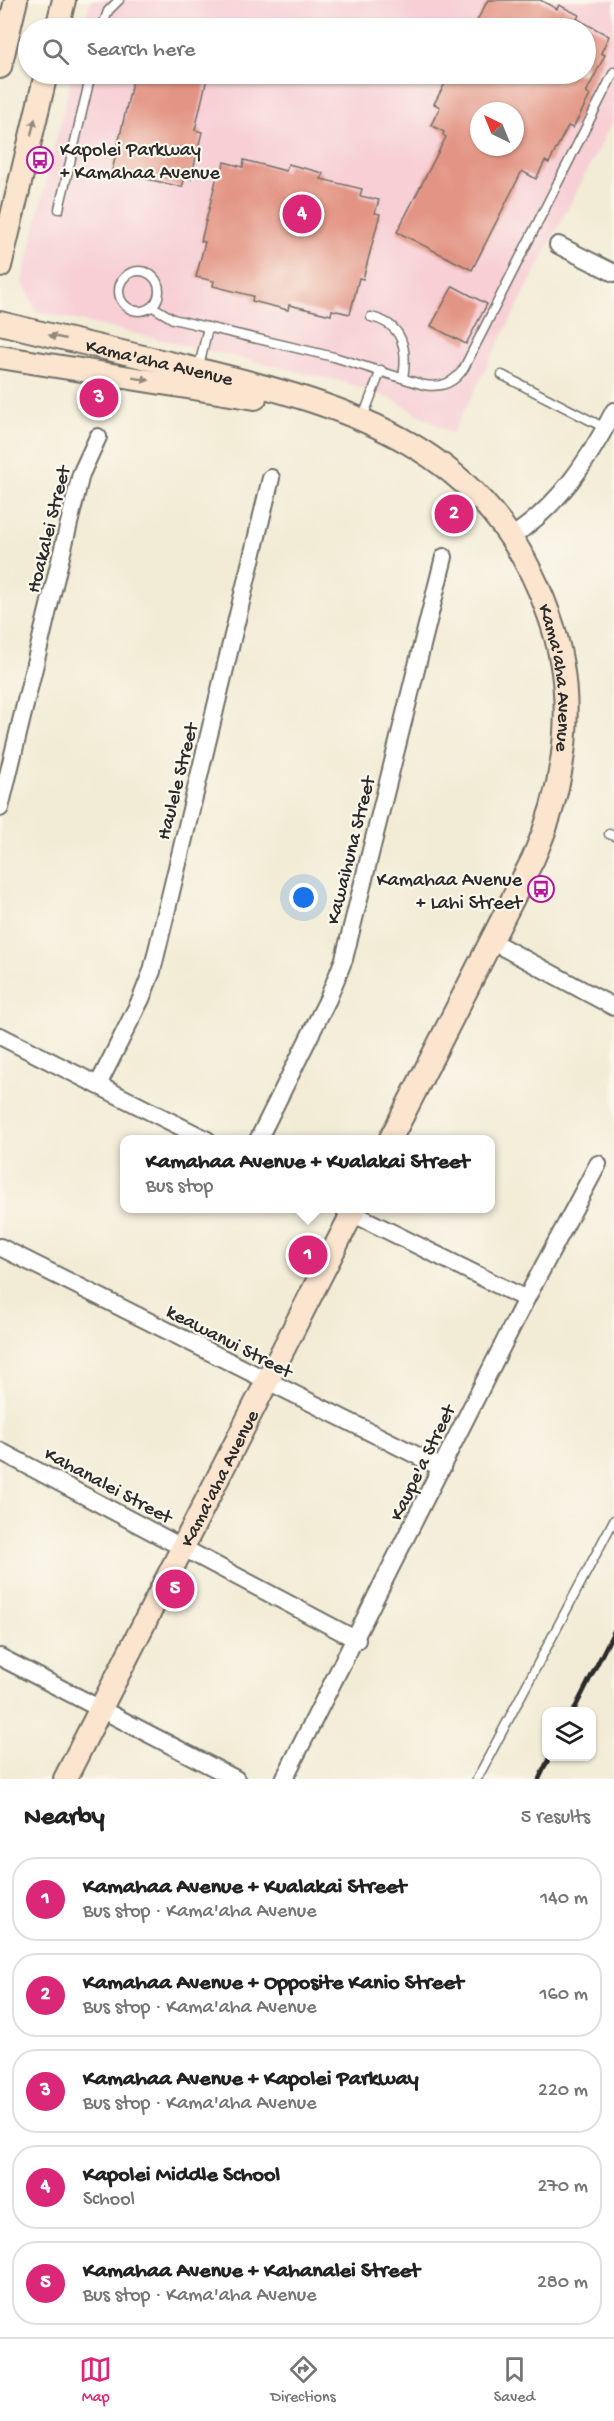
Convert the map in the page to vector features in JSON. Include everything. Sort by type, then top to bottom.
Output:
[{"type":"street","points":[[0,67],[16,0]]},
{"type":"street","points":[[60,18],[64,0]]},
{"type":"street","points":[[0,266],[44,84]]},
{"type":"street","points":[[558,245],[614,273]]},
{"type":"street","name":"Kama'aha Avenue","points":[[0,323],[196,379]]},
{"type":"street","name":"Kama'aha Avenue","points":[[0,357],[279,389],[362,419],[396,434],[443,465],[485,503],[511,537],[532,573],[552,624],[563,677],[566,730],[559,783],[544,834],[393,1135]]},
{"type":"street","points":[[511,537],[531,524],[559,496],[588,458],[614,411]]},
{"type":"street","name":"Hoakalei Street","points":[[0,808],[81,474],[98,437]]},
{"type":"street","name":"Haulele Street","points":[[98,1085],[141,999],[152,970],[271,478]]},
{"type":"street","name":"Kawaihuna Street","points":[[260,1135],[344,959],[444,557]]},
{"type":"street","points":[[491,941],[614,1007]]},
{"type":"street","points":[[0,1036],[197,1135]]},
{"type":"street","name":"Kaupe'a Street","points":[[284,1779],[357,1640],[526,1299],[598,1164]]},
{"type":"street","name":"Kama'aha Avenue","points":[[65,1779],[267,1382],[349,1213]]},
{"type":"street","points":[[356,1213],[526,1299]]},
{"type":"street","name":"keawanui Street","points":[[0,1247],[442,1468]]},
{"type":"street","name":"Kahanalei Street","points":[[0,1451],[357,1640]]},
{"type":"street","points":[[0,1657],[236,1779]]},
{"type":"lane","points":[[106,18],[108,11],[119,0]]},
{"type":"lane","points":[[153,307],[167,317],[381,370],[424,385],[443,385],[451,382],[464,368],[614,72]]},
{"type":"lane","points":[[59,209],[89,84]]},
{"type":"lane","points":[[139,271],[153,276],[160,288],[160,295],[153,307],[139,312],[126,307],[122,302],[119,288],[126,276],[139,271]]},
{"type":"lane","points":[[371,317],[386,322],[402,338],[406,354],[403,378]]},
{"type":"lane","points":[[196,379],[208,327]]},
{"type":"lane","points":[[362,419],[381,370]]},
{"type":"lane","points":[[502,375],[605,428]]},
{"type":"lane","points":[[477,1779],[614,1521]]},
{"type":"shaded area","points":[[90,0],[614,0],[614,119],[452,434],[396,401],[347,383],[37,311],[22,281],[70,84],[596,84],[596,18],[86,18]]},
{"type":"building","points":[[488,0],[540,0],[557,9],[559,5],[579,15],[578,18],[478,18]]},
{"type":"building","points":[[596,29],[609,36],[601,53],[605,55],[596,73]]},
{"type":"building","points":[[132,84],[206,84],[195,130],[202,132],[191,179],[185,177],[182,187],[112,171]]},
{"type":"building","points":[[445,84],[590,84],[586,93],[590,95],[573,128],[568,126],[549,163],[545,161],[536,179],[522,171],[472,270],[397,232],[446,137],[443,135],[444,132],[431,125],[440,107],[434,104]]},
{"type":"building","points":[[244,160],[286,171],[288,164],[323,173],[321,179],[362,189],[360,196],[379,200],[375,213],[380,214],[363,279],[359,278],[350,314],[332,310],[331,315],[289,305],[288,310],[252,301],[253,296],[213,286],[214,281],[196,277],[205,242],[201,241],[217,176],[221,177],[224,162],[243,167]]},
{"type":"building","points":[[453,286],[487,304],[466,344],[431,326]]},
{"type":"railway","points":[[576,1707],[614,1631]]},
{"type":"railway","points":[[539,1779],[548,1761]]},
{"type":"place","name":"Kapolei Parkway + Kamahaa Avenue","points":[[40,160]]},
{"type":"place","name":"Kapolei Middle School","points":[[302,214]]},
{"type":"place","name":"Kamahaa Avenue + Kapolei Parkway","points":[[99,398]]},
{"type":"place","name":"Kamahaa Avenue + Opposite Kanio Street","points":[[454,514]]},
{"type":"place","name":"Kamahaa Avenue + Lahi Street","points":[[541,889]]},
{"type":"place","name":"Kamahaa Avenue + Kualakai Street","points":[[308,1255]]},
{"type":"place","name":"Kamahaa Avenue + Kahanalei Street","points":[[175,1589]]}]
